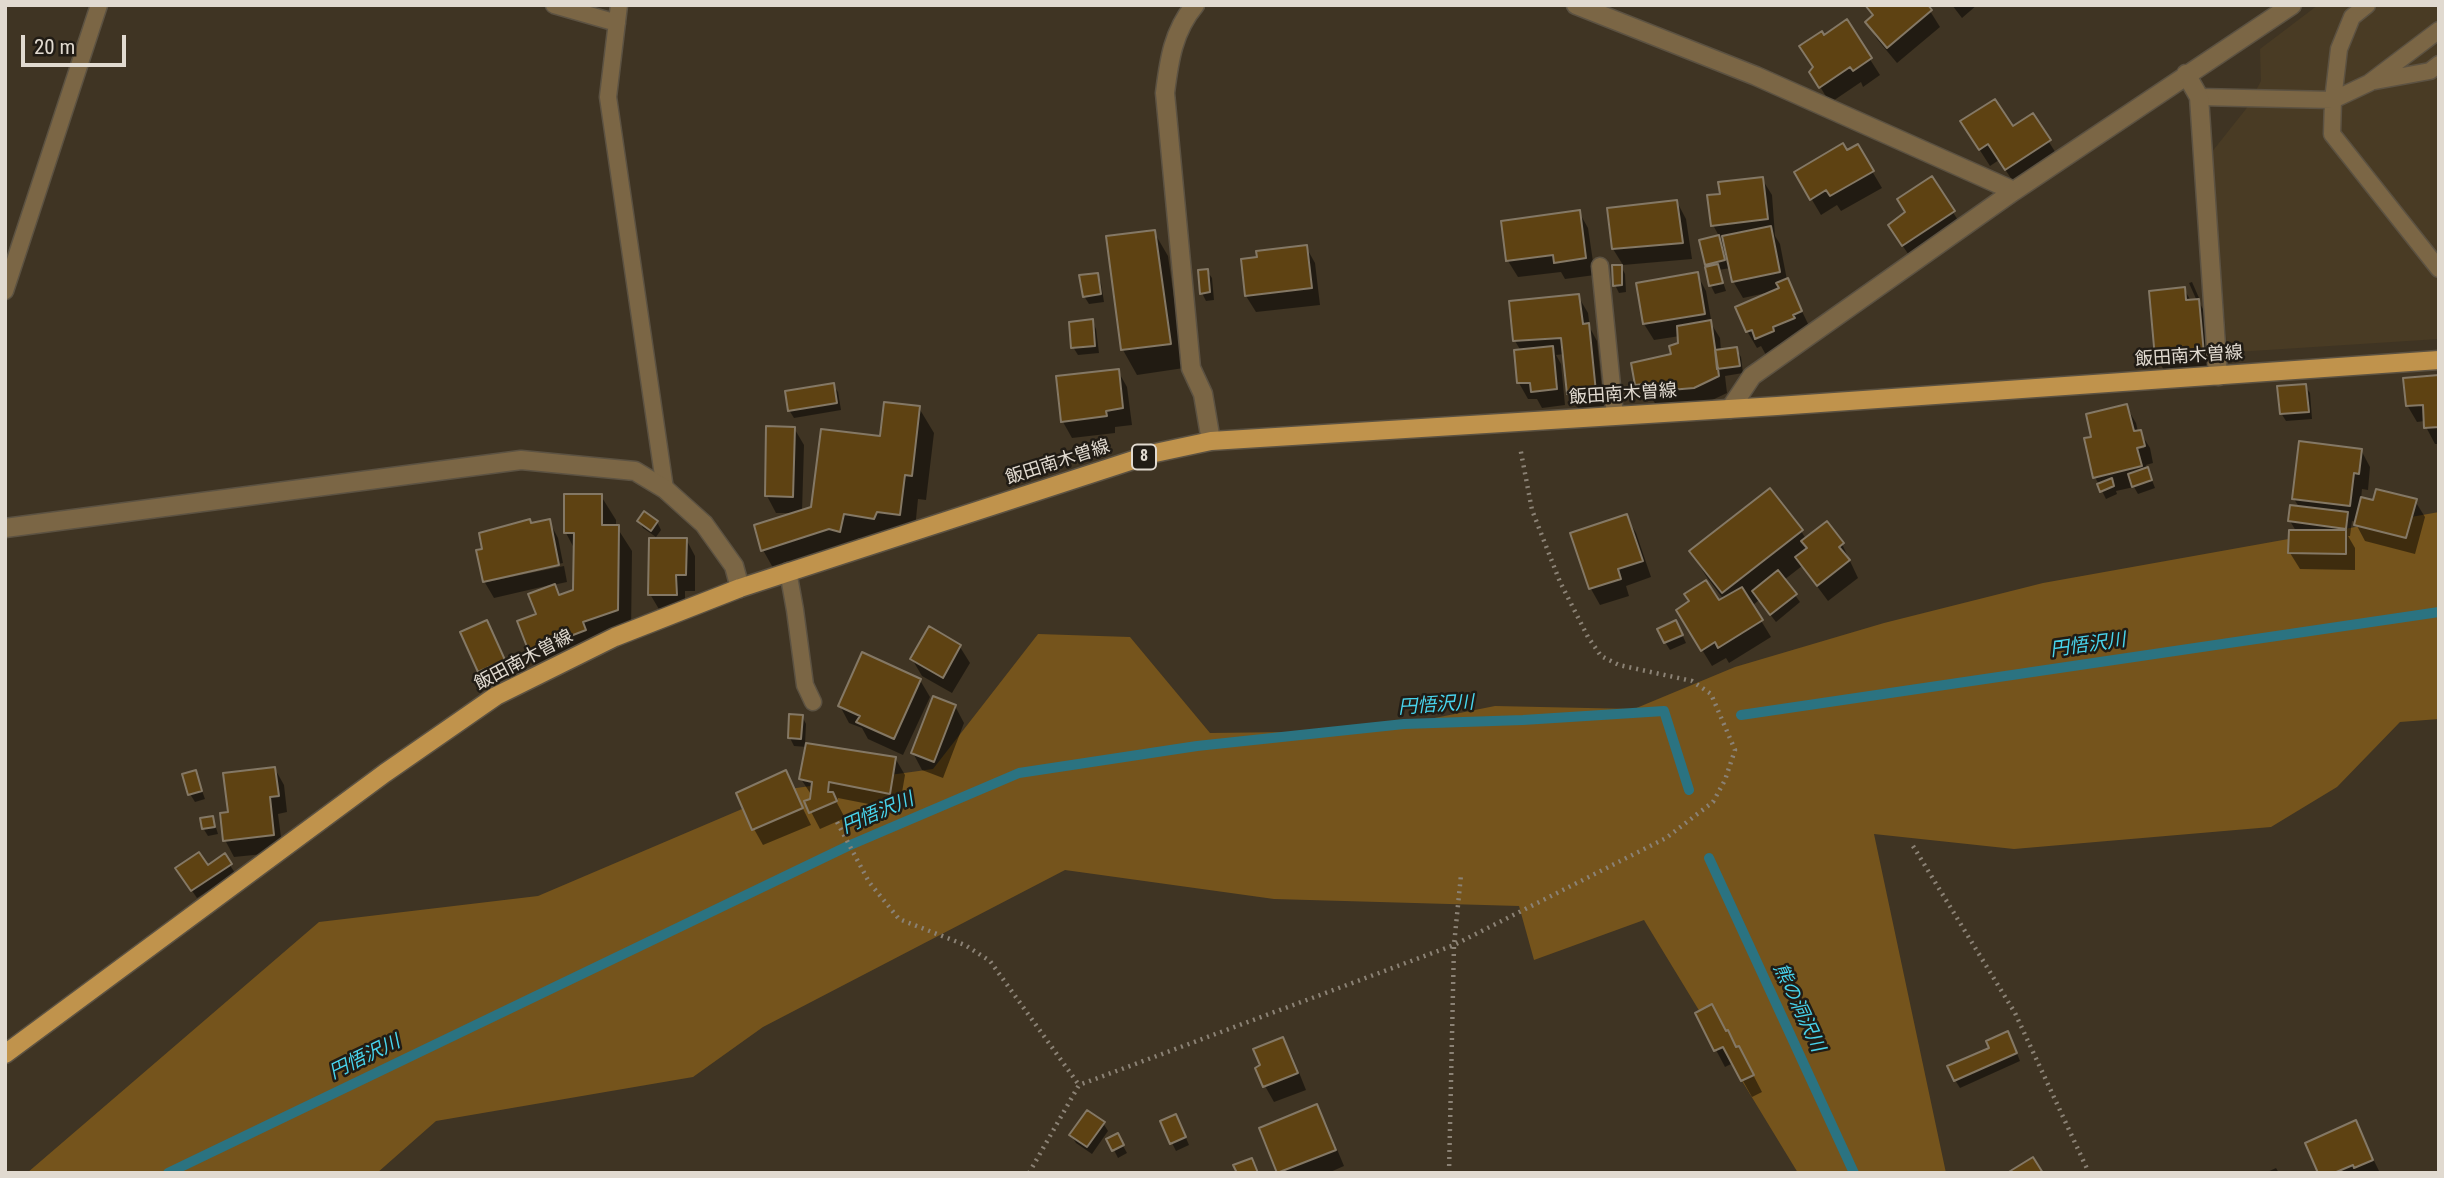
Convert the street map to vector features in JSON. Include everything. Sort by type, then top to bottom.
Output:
[{"type":"main road","name":"飯田南木曽線","points":[[5,1054],[385,774],[496,696],[615,637],[740,588],[1155,453],[1211,441],[1730,409],[2439,360]]},
{"type":"street","points":[[1195,5],[1184,18],[1171,51],[1165,93],[1191,368],[1203,394],[1211,441]]},
{"type":"street","points":[[1576,5],[1756,76],[2014,191]]},
{"type":"street","points":[[1730,409],[1752,376],[2014,191],[2292,5]]},
{"type":"street","points":[[2186,74],[2199,97],[2218,376]]},
{"type":"street","points":[[5,528],[522,460],[635,471],[665,489],[704,524],[734,566],[740,588]]},
{"type":"lane","points":[[5,292],[99,5]]},
{"type":"lane","points":[[554,5],[617,23]]},
{"type":"lane","points":[[619,5],[608,97],[665,489]]},
{"type":"lane","points":[[2367,5],[2352,17],[2339,49],[2332,134],[2439,269]]},
{"type":"lane","points":[[2199,97],[2333,100],[2369,83],[2439,30]]},
{"type":"lane","points":[[2369,83],[2430,71],[2439,64]]},
{"type":"lane","points":[[1600,266],[1615,416]]},
{"type":"lane","points":[[788,571],[805,685],[813,702]]},
{"type":"path","points":[[1029,1173],[1079,1085],[1454,945],[1667,838],[1713,803],[1725,780],[1735,750],[1711,694],[1692,681],[1619,665],[1601,656],[1588,637],[1560,582],[1532,510],[1516,422]]},
{"type":"path","points":[[837,822],[869,882],[899,919],[965,945],[990,961],[1079,1085]]},
{"type":"path","points":[[1913,846],[2015,1013],[2089,1173]]},
{"type":"path","points":[[1449,1173],[1454,945],[1461,875]]},
{"type":"shaded area","points":[[2318,5],[2439,5],[2439,339],[2236,352],[2227,347],[2211,153],[2246,109],[2261,81],[2260,49]]},
{"type":"shaded area","points":[[2439,512],[2439,719],[2400,722],[2337,787],[2271,827],[2014,849],[1874,834],[1946,1173],[1798,1173],[1644,920],[1534,960],[1519,906],[1274,899],[1065,870],[763,1027],[693,1077],[436,1121],[377,1173],[27,1173],[319,922],[538,896],[789,789],[933,769],[1038,634],[1130,637],[1210,733],[1369,731],[1495,706],[1634,709],[1735,667],[1884,623],[2043,583]]},
{"type":"building","points":[[1865,5],[1928,5],[1932,10],[1887,48],[1865,22],[1873,15]]},
{"type":"building","points":[[1847,19],[1872,58],[1853,71],[1850,67],[1819,88],[1809,72],[1813,67],[1799,46],[1822,31],[1824,35]]},
{"type":"building","points":[[1995,99],[2013,126],[2033,113],[2051,140],[2005,170],[1988,144],[1979,150],[1960,121]]},
{"type":"building","points":[[1843,143],[1847,150],[1858,144],[1874,171],[1830,196],[1826,190],[1810,200],[1794,172]]},
{"type":"building","points":[[1932,176],[1955,211],[1902,246],[1888,225],[1905,212],[1897,199]]},
{"type":"building","points":[[1763,177],[1768,219],[1711,226],[1707,195],[1720,194],[1718,182]]},
{"type":"building","points":[[1677,200],[1683,243],[1612,249],[1607,208]]},
{"type":"building","points":[[1580,210],[1586,258],[1554,263],[1553,255],[1506,261],[1501,221]]},
{"type":"building","points":[[1771,226],[1780,272],[1732,282],[1722,236]]},
{"type":"building","points":[[1155,230],[1171,344],[1121,350],[1106,236]]},
{"type":"building","points":[[1719,235],[1725,260],[1705,265],[1699,240]]},
{"type":"building","points":[[1307,245],[1312,288],[1245,296],[1241,259],[1257,257],[1256,251]]},
{"type":"building","points":[[1718,264],[1723,283],[1709,286],[1705,267]]},
{"type":"building","points":[[1612,265],[1622,265],[1622,285],[1613,286]]},
{"type":"building","points":[[1208,269],[1210,292],[1200,294],[1198,270]]},
{"type":"building","points":[[1698,272],[1705,314],[1643,324],[1636,283]]},
{"type":"building","points":[[1098,273],[1101,294],[1083,297],[1079,275]]},
{"type":"building","points":[[1788,278],[1802,311],[1793,315],[1795,318],[1773,327],[1774,331],[1755,339],[1752,330],[1746,332],[1735,307],[1779,288],[1776,283]]},
{"type":"building","points":[[2185,287],[2186,300],[2199,299],[2204,354],[2155,358],[2149,291]]},
{"type":"building","points":[[1579,294],[1583,324],[1589,323],[1596,392],[1567,394],[1561,338],[1513,341],[1509,301]]},
{"type":"building","points":[[1093,319],[1095,346],[1071,348],[1069,322]]},
{"type":"building","points":[[1711,320],[1719,376],[1694,388],[1646,392],[1644,384],[1635,385],[1631,363],[1671,354],[1669,346],[1678,343],[1677,326]]},
{"type":"building","points":[[1553,346],[1557,389],[1531,392],[1530,383],[1517,383],[1514,350]]},
{"type":"building","points":[[1737,347],[1740,366],[1717,369],[1715,350]]},
{"type":"building","points":[[1119,369],[1123,408],[1106,411],[1107,416],[1061,422],[1056,376]]},
{"type":"building","points":[[2439,375],[2439,427],[2424,428],[2423,405],[2406,406],[2403,378]]},
{"type":"building","points":[[834,383],[837,403],[788,411],[785,391]]},
{"type":"building","points":[[2306,384],[2309,412],[2280,414],[2277,386]]},
{"type":"building","points":[[884,402],[920,406],[912,476],[905,475],[900,515],[877,512],[874,519],[844,514],[840,532],[829,529],[761,551],[754,525],[811,507],[821,429],[880,436]]},
{"type":"building","points":[[2127,404],[2134,431],[2141,430],[2145,446],[2137,448],[2142,466],[2093,478],[2084,438],[2091,437],[2086,414]]},
{"type":"building","points":[[766,426],[795,427],[793,497],[765,496]]},
{"type":"building","points":[[2299,441],[2362,449],[2359,474],[2354,473],[2350,506],[2292,499]]},
{"type":"building","points":[[2148,467],[2152,480],[2132,487],[2128,474]]},
{"type":"building","points":[[2112,478],[2114,486],[2100,492],[2097,484]]},
{"type":"building","points":[[1770,488],[1803,530],[1722,593],[1689,551]]},
{"type":"building","points":[[2376,489],[2417,499],[2406,538],[2354,525],[2361,497],[2373,500]]},
{"type":"building","points":[[564,494],[602,494],[602,525],[619,525],[618,610],[583,622],[586,630],[529,652],[517,621],[536,614],[528,594],[555,584],[559,595],[573,590],[574,533],[564,533]]},
{"type":"building","points":[[2290,505],[2348,512],[2346,529],[2288,521]]},
{"type":"building","points":[[644,511],[658,521],[651,531],[637,521]]},
{"type":"building","points":[[1627,514],[1643,561],[1618,569],[1621,579],[1589,589],[1570,533]]},
{"type":"building","points":[[530,519],[531,523],[550,519],[559,565],[483,582],[476,550],[482,549],[479,533]]},
{"type":"building","points":[[1827,521],[1844,543],[1839,547],[1850,560],[1817,586],[1795,557],[1807,548],[1801,541]]},
{"type":"building","points":[[2289,530],[2346,530],[2346,554],[2288,553]]},
{"type":"building","points":[[649,538],[687,538],[686,575],[676,575],[677,595],[648,595]]},
{"type":"building","points":[[1778,570],[1797,594],[1770,615],[1752,591]]},
{"type":"building","points":[[1706,580],[1719,600],[1742,587],[1763,620],[1718,648],[1715,642],[1701,651],[1676,610],[1689,601],[1684,594]]},
{"type":"building","points":[[487,620],[505,660],[478,672],[460,632]]},
{"type":"building","points":[[1676,620],[1683,635],[1664,643],[1657,629]]},
{"type":"building","points":[[929,626],[961,645],[943,678],[910,659]]},
{"type":"building","points":[[862,652],[921,679],[894,739],[856,722],[860,716],[838,706]]},
{"type":"building","points":[[933,696],[956,705],[934,762],[911,753]]},
{"type":"building","points":[[789,714],[803,715],[801,739],[788,738]]},
{"type":"building","points":[[806,743],[896,757],[890,794],[829,782],[828,792],[833,792],[837,801],[809,813],[804,801],[810,799],[812,782],[799,779]]},
{"type":"building","points":[[275,767],[279,796],[270,797],[274,835],[223,841],[220,813],[228,812],[223,773]]},
{"type":"building","points":[[196,770],[202,791],[188,795],[182,774]]},
{"type":"building","points":[[786,770],[803,808],[752,830],[736,793]]},
{"type":"building","points":[[213,816],[215,827],[202,829],[200,818]]},
{"type":"building","points":[[199,852],[208,865],[225,853],[232,864],[191,891],[175,868]]},
{"type":"building","points":[[1712,1004],[1754,1075],[1741,1081],[1723,1047],[1714,1051],[1695,1013]]},
{"type":"building","points":[[2008,1031],[2017,1053],[1954,1081],[1947,1066],[1989,1048],[1986,1041]]},
{"type":"building","points":[[1283,1037],[1298,1073],[1263,1087],[1255,1068],[1260,1065],[1253,1049]]},
{"type":"building","points":[[1317,1104],[1336,1150],[1277,1173],[1259,1128]]},
{"type":"building","points":[[1087,1110],[1105,1122],[1087,1147],[1069,1135]]},
{"type":"building","points":[[1176,1114],[1186,1137],[1170,1144],[1160,1121]]},
{"type":"building","points":[[2356,1120],[2373,1160],[2334,1173],[2318,1173],[2305,1143]]},
{"type":"building","points":[[1118,1133],[1124,1145],[1112,1151],[1106,1139]]},
{"type":"building","points":[[2033,1157],[2043,1173],[2007,1173]]},
{"type":"building","points":[[1252,1158],[1258,1173],[1237,1173],[1233,1165]]},
{"type":"waterway","name":"円悟沢川","points":[[1741,715],[2439,612]]},
{"type":"waterway","name":"円悟沢川","points":[[168,1173],[848,846],[1019,773],[1197,746],[1404,724],[1664,711],[1689,790]]},
{"type":"waterway","name":"熊の洞沢川","points":[[1709,858],[1854,1173]]}]
